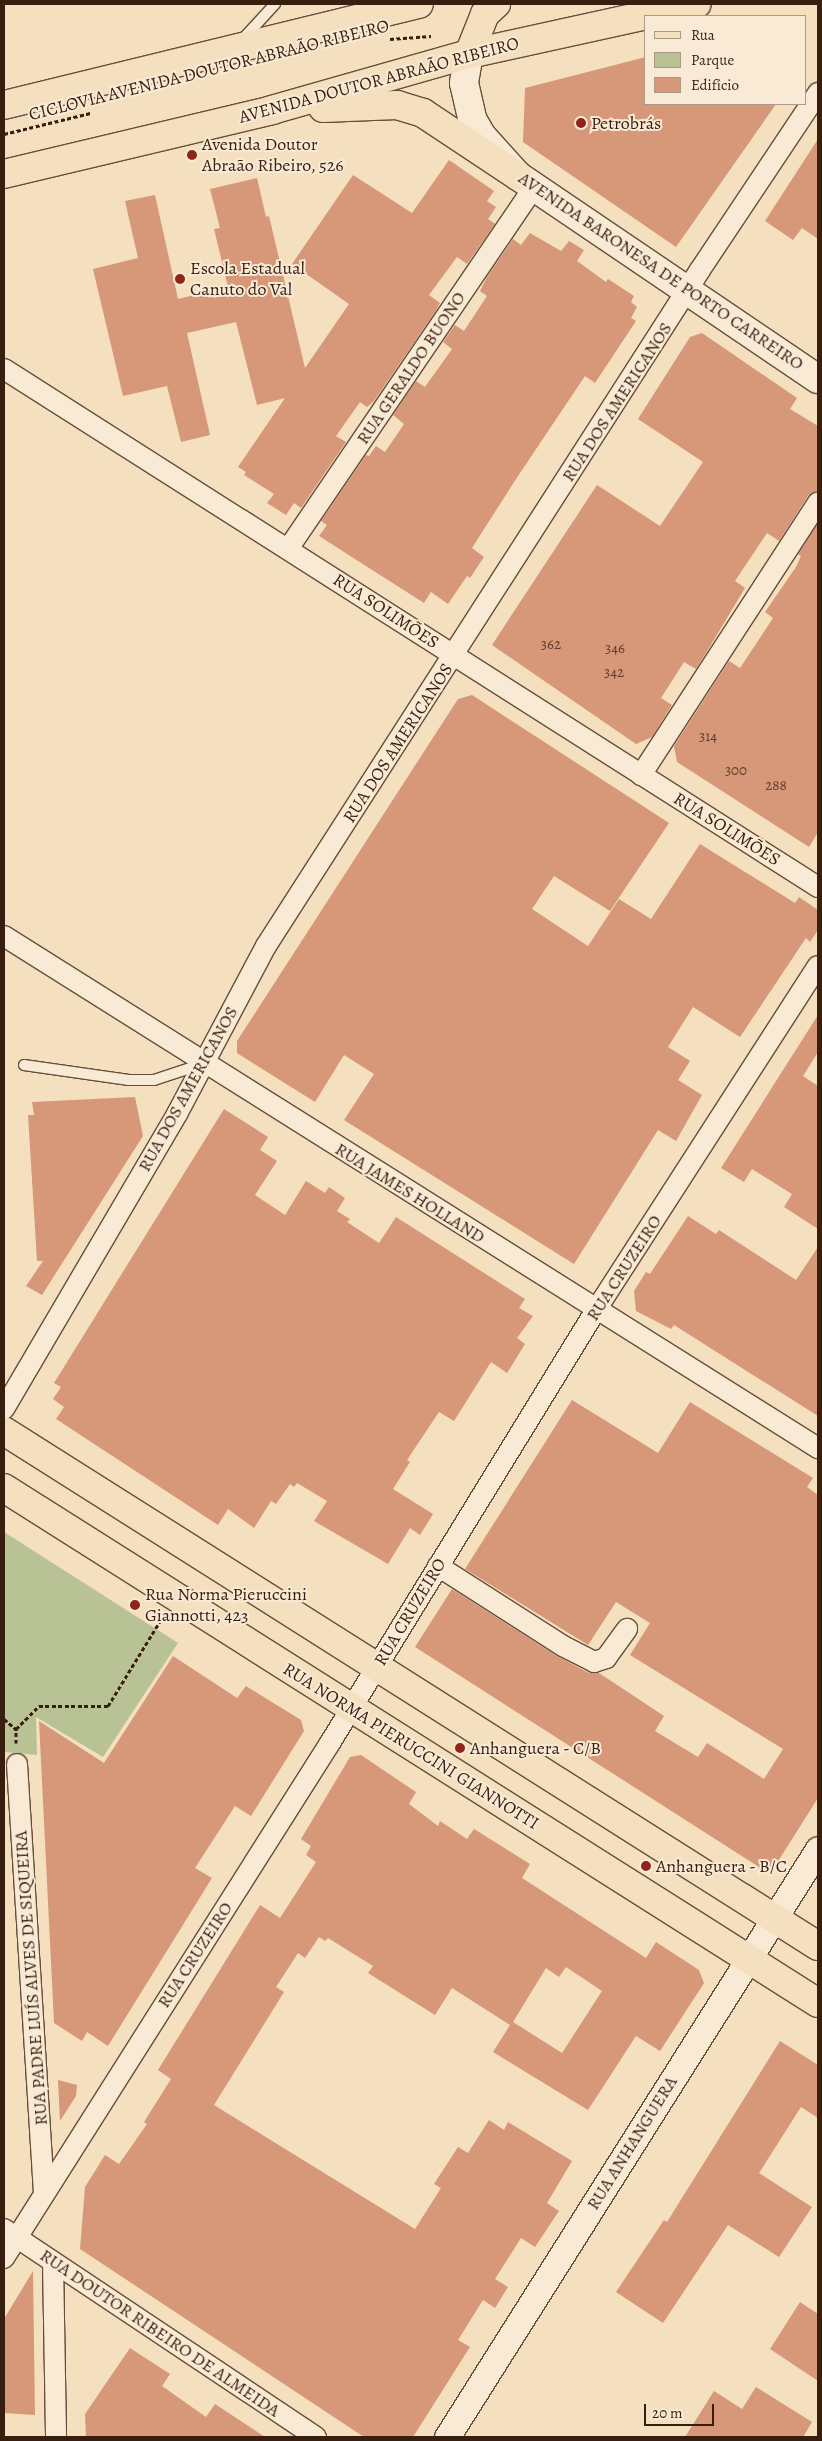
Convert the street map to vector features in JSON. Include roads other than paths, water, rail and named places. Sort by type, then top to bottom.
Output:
[{"type":"main road","points":[[4,105],[419,4]]},
{"type":"main road","points":[[469,54],[485,14],[496,4]]},
{"type":"main road","name":"AVENIDA DOUTOR ABRAÃO RIBEIRO","points":[[646,15],[696,4]]},
{"type":"main road","name":"AVENIDA DOUTOR ABRAÃO RIBEIRO","points":[[4,174],[272,110],[469,54],[644,15]]},
{"type":"main road","name":"AVENIDA BARONESA DE PORTO CARREIRO","points":[[469,54],[464,83],[472,119],[482,136],[526,181],[818,379]]},
{"type":"main road","points":[[272,110],[397,106],[423,113],[526,181]]},
{"type":"main road","points":[[4,1430],[818,1946]]},
{"type":"main road","name":"RUA NORMA PIERUCCINI GIANNOTTI","points":[[4,1488],[818,2003]]},
{"type":"street","name":"RUA DOS AMERICANOS","points":[[4,1409],[204,1063],[266,946],[687,290],[818,92]]},
{"type":"street","name":"RUA GERALDO BUONO","points":[[288,549],[526,181]]},
{"type":"street","name":"RUA SOLIMÕES","points":[[4,369],[818,887]]},
{"type":"street","points":[[641,776],[818,502]]},
{"type":"street","name":"RUA JAMES HOLLAND","points":[[4,936],[818,1448]]},
{"type":"street","name":"RUA CRUZEIRO","points":[[4,2258],[10,2233],[44,2192],[352,1708],[596,1310],[818,966]]},
{"type":"street","points":[[438,1566],[563,1646],[594,1662],[606,1658],[627,1629]]},
{"type":"street","name":"RUA PADRE LUÍS ALVES DE SIQUEIRA","points":[[17,1764],[44,2192]]},
{"type":"street","name":"RUA ANHANGUERA","points":[[447,2437],[818,1849]]},
{"type":"street","name":"RUA DOUTOR RIBEIRO DE ALMEIDA","points":[[10,2233],[316,2437]]},
{"type":"street","points":[[54,2262],[56,2437]]},
{"type":"lane","points":[[233,49],[275,4]]},
{"type":"lane","points":[[24,1065],[129,1080],[154,1080],[204,1063]]},
{"type":"place","name":"Petrobrás","points":[[581,123]]},
{"type":"place","name":"Avenida Doutor Abraão Ribeiro, 526","points":[[192,155]]},
{"type":"place","name":"Escola Estadual Canuto do Val","points":[[180,279]]},
{"type":"place","name":"Rua Norma Pieruccini Giannotti, 423","points":[[135,1605]]},
{"type":"place","name":"Anhanguera - C/B","points":[[460,1748]]},
{"type":"place","name":"Anhanguera - B/C","points":[[646,1866]]}]
